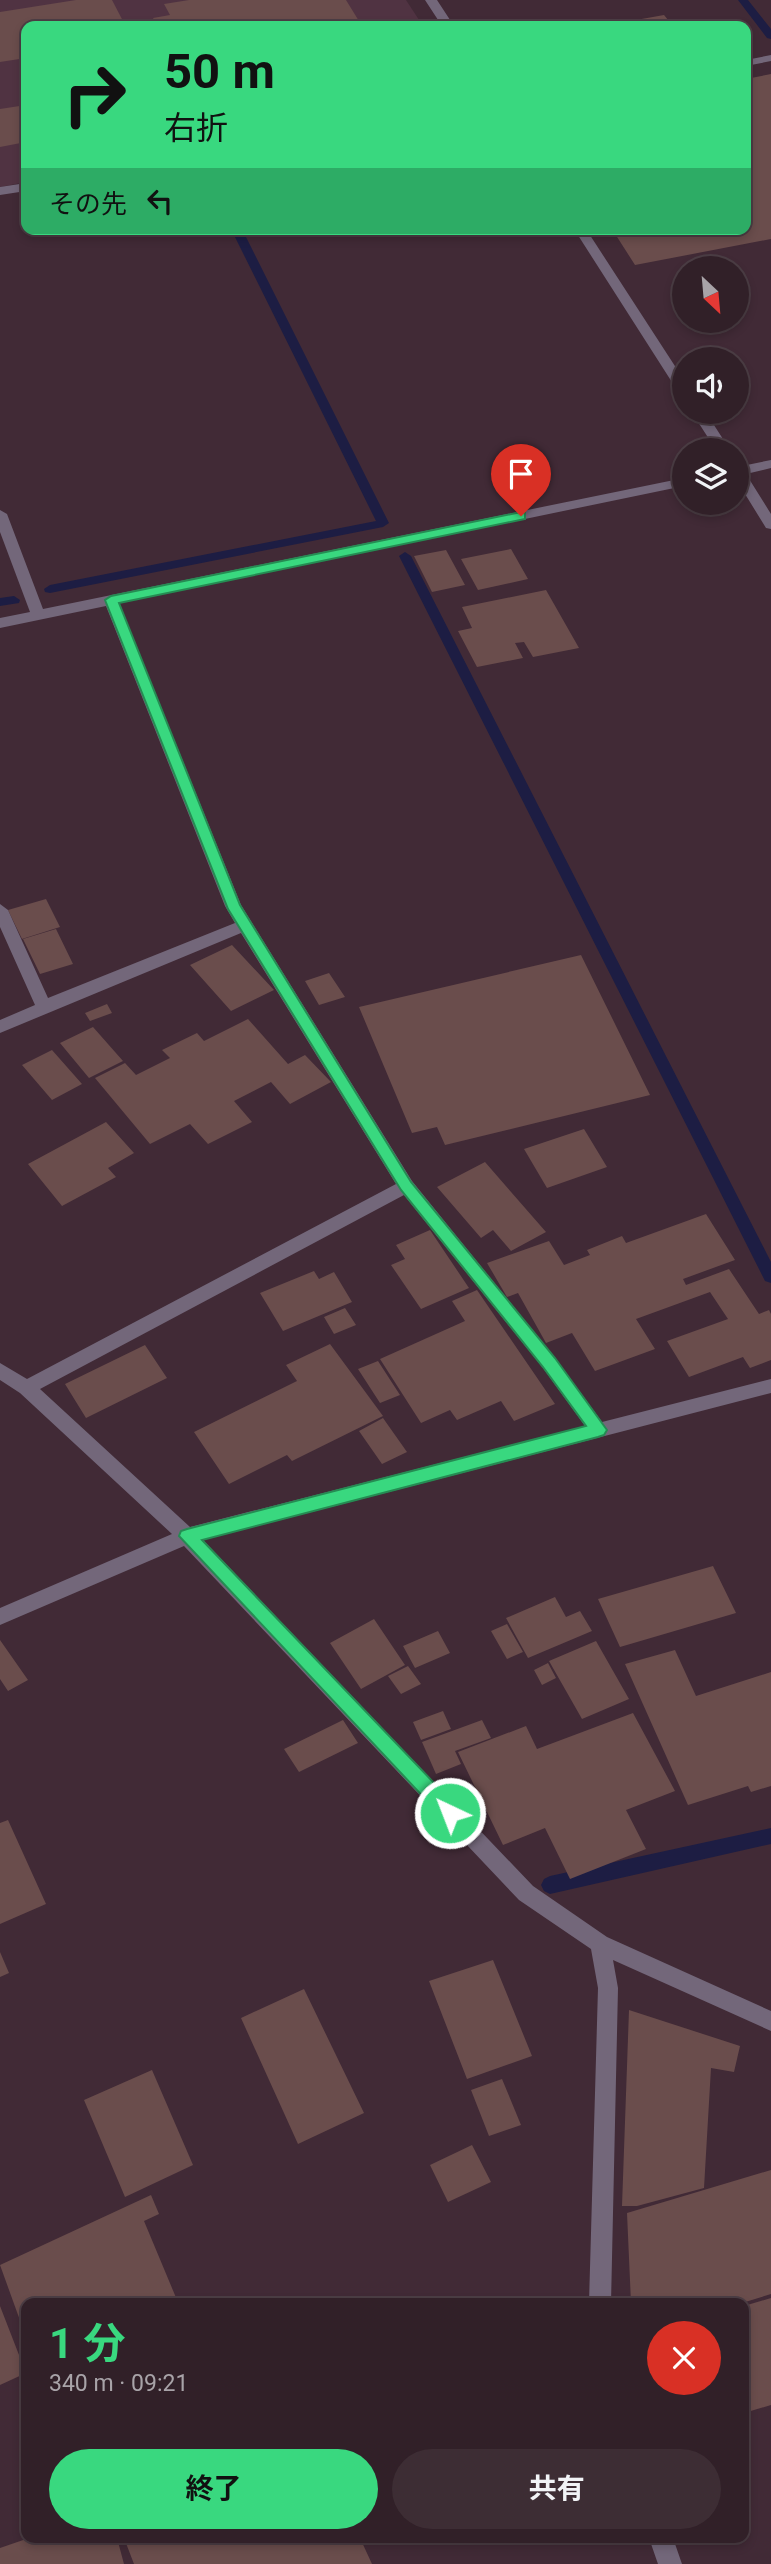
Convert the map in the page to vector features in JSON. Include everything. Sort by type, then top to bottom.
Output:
[{"type":"street","points":[[431,0],[445,21]]},
{"type":"street","points":[[751,61],[771,58]]},
{"type":"street","points":[[0,191],[21,188]]},
{"type":"street","points":[[584,235],[672,371]]},
{"type":"street","points":[[749,469],[771,464]]},
{"type":"street","points":[[0,623],[672,484]]},
{"type":"street","points":[[749,490],[771,524]]},
{"type":"street","points":[[0,514],[38,615]]},
{"type":"street","points":[[111,600],[233,906],[406,1186],[549,1363],[598,1430]]},
{"type":"street","points":[[0,910],[44,1007]]},
{"type":"street","points":[[0,1027],[245,925]]},
{"type":"street","points":[[26,1388],[406,1186]]},
{"type":"street","points":[[0,1370],[26,1388],[187,1536],[526,1893],[600,1944],[771,2021]]},
{"type":"street","points":[[0,1617],[187,1536],[771,1386]]},
{"type":"street","points":[[600,1944],[608,1988],[600,2298]]},
{"type":"street","points":[[663,2543],[670,2564]]},
{"type":"shaded area","points":[[0,0],[406,0],[420,21],[21,21],[21,183],[0,187]]},
{"type":"building","points":[[76,0],[112,0],[123,21],[21,21],[21,59],[0,62],[0,12]]},
{"type":"building","points":[[189,0],[346,0],[359,21],[154,21],[153,18],[170,15],[164,4]]},
{"type":"building","points":[[664,15],[669,21],[630,21]]},
{"type":"building","points":[[771,74],[771,239],[635,265],[616,235],[751,235],[751,78]]},
{"type":"building","points":[[21,106],[21,143],[0,147],[0,109]]},
{"type":"building","points":[[511,549],[528,579],[478,590],[461,559]]},
{"type":"building","points":[[446,550],[465,585],[432,592],[414,556]]},
{"type":"building","points":[[546,590],[579,648],[533,657],[524,642],[515,643],[523,658],[477,667],[458,631],[472,628],[462,607]]},
{"type":"building","points":[[46,899],[60,927],[22,939],[8,910]]},
{"type":"building","points":[[56,929],[73,964],[40,974],[23,939]]},
{"type":"building","points":[[232,945],[274,990],[231,1011],[190,965]]},
{"type":"building","points":[[581,955],[650,1095],[445,1145],[437,1127],[412,1133],[359,1007]]},
{"type":"building","points":[[329,973],[345,997],[319,1005],[305,981]]},
{"type":"building","points":[[107,1004],[112,1013],[90,1021],[85,1013]]},
{"type":"building","points":[[248,1019],[288,1064],[305,1055],[331,1082],[290,1104],[271,1082],[234,1101],[252,1122],[208,1144],[190,1124],[150,1144],[95,1078],[125,1063],[136,1075],[170,1058],[162,1050],[197,1033],[204,1041]]},
{"type":"building","points":[[93,1027],[123,1061],[89,1078],[60,1043]]},
{"type":"building","points":[[52,1050],[82,1084],[52,1100],[22,1065]]},
{"type":"building","points":[[106,1122],[134,1153],[108,1168],[116,1177],[62,1206],[28,1164]]},
{"type":"building","points":[[584,1129],[607,1167],[547,1188],[524,1149]]},
{"type":"building","points":[[485,1162],[546,1232],[511,1251],[493,1230],[481,1238],[437,1187]]},
{"type":"building","points":[[706,1214],[735,1260],[683,1279],[686,1285],[729,1269],[759,1314],[769,1310],[771,1360],[750,1368],[743,1357],[689,1377],[667,1341],[728,1319],[710,1292],[636,1319],[655,1349],[595,1371],[572,1333],[546,1343],[518,1293],[507,1297],[487,1263],[549,1241],[564,1265],[590,1255],[587,1250],[622,1236],[626,1243]]},
{"type":"building","points":[[430,1230],[469,1288],[421,1309],[391,1265],[405,1259],[396,1245]]},
{"type":"building","points":[[314,1271],[319,1279],[334,1272],[352,1302],[283,1331],[260,1293]]},
{"type":"building","points":[[477,1290],[555,1404],[514,1421],[501,1401],[457,1420],[450,1410],[421,1423],[380,1359],[465,1321],[452,1301]]},
{"type":"building","points":[[345,1308],[356,1325],[334,1334],[324,1317]]},
{"type":"building","points":[[330,1344],[383,1416],[292,1461],[287,1455],[229,1484],[194,1432],[297,1381],[286,1365]]},
{"type":"building","points":[[145,1345],[167,1378],[86,1418],[65,1384]]},
{"type":"building","points":[[378,1361],[400,1395],[380,1403],[358,1369]]},
{"type":"building","points":[[383,1418],[407,1452],[382,1464],[359,1431]]},
{"type":"building","points":[[713,1566],[736,1613],[620,1647],[598,1599]]},
{"type":"building","points":[[555,1597],[566,1617],[580,1611],[592,1631],[528,1658],[506,1618]]},
{"type":"building","points":[[374,1619],[405,1665],[361,1689],[330,1643]]},
{"type":"building","points":[[507,1624],[523,1652],[507,1659],[491,1631]]},
{"type":"building","points":[[438,1631],[450,1653],[415,1668],[403,1646]]},
{"type":"building","points":[[0,1640],[28,1680],[8,1691],[0,1679]]},
{"type":"building","points":[[596,1641],[629,1699],[582,1719],[549,1661]]},
{"type":"building","points":[[675,1650],[696,1696],[771,1672],[771,1786],[751,1792],[748,1786],[688,1805],[625,1664]]},
{"type":"building","points":[[548,1663],[556,1678],[542,1685],[534,1670]]},
{"type":"building","points":[[408,1666],[421,1684],[401,1694],[388,1676]]},
{"type":"building","points":[[443,1711],[451,1729],[421,1740],[413,1722]]},
{"type":"building","points":[[633,1713],[675,1791],[626,1810],[646,1849],[570,1879],[545,1828],[503,1845],[458,1752],[526,1726],[537,1749]]},
{"type":"building","points":[[343,1720],[358,1743],[299,1772],[284,1749]]},
{"type":"building","points":[[482,1720],[491,1738],[455,1751],[461,1764],[436,1774],[422,1742]]},
{"type":"building","points":[[8,1820],[46,1904],[0,1924],[0,1823]]},
{"type":"building","points":[[0,1952],[9,1973],[0,1977]]},
{"type":"building","points":[[493,1960],[532,2056],[467,2079],[429,1981]]},
{"type":"building","points":[[304,1989],[364,2113],[298,2144],[241,2018]]},
{"type":"building","points":[[629,2010],[740,2046],[734,2072],[711,2068],[704,2188],[637,2206],[622,2206]]},
{"type":"building","points":[[152,2070],[193,2165],[125,2197],[84,2100]]},
{"type":"building","points":[[502,2079],[521,2125],[489,2136],[471,2090]]},
{"type":"building","points":[[472,2145],[491,2182],[448,2202],[430,2165]]},
{"type":"building","points":[[771,2170],[771,2294],[749,2301],[749,2298],[631,2298],[627,2213]]},
{"type":"building","points":[[151,2195],[159,2214],[144,2221],[176,2298],[21,2298],[21,2323],[0,2265]]},
{"type":"building","points":[[771,2298],[771,2405],[749,2412],[749,2305]]},
{"type":"building","points":[[0,2306],[21,2360],[21,2375],[0,2385]]},
{"type":"building","points":[[21,2541],[21,2543],[118,2543],[124,2564],[0,2564],[0,2548]]},
{"type":"building","points":[[126,2543],[362,2543],[372,2564],[134,2564]]},
{"type":"waterway","points":[[743,0],[771,36]]},
{"type":"waterway","points":[[50,589],[383,523],[239,235]]},
{"type":"waterway","points":[[405,556],[771,1277]]},
{"type":"waterway","points":[[0,602],[14,600]]},
{"type":"waterway","points":[[550,1885],[771,1836]]},
{"type":"route","points":[[450,1813],[187,1536],[598,1430],[549,1363],[406,1186],[233,906],[111,600],[521,516]]}]
